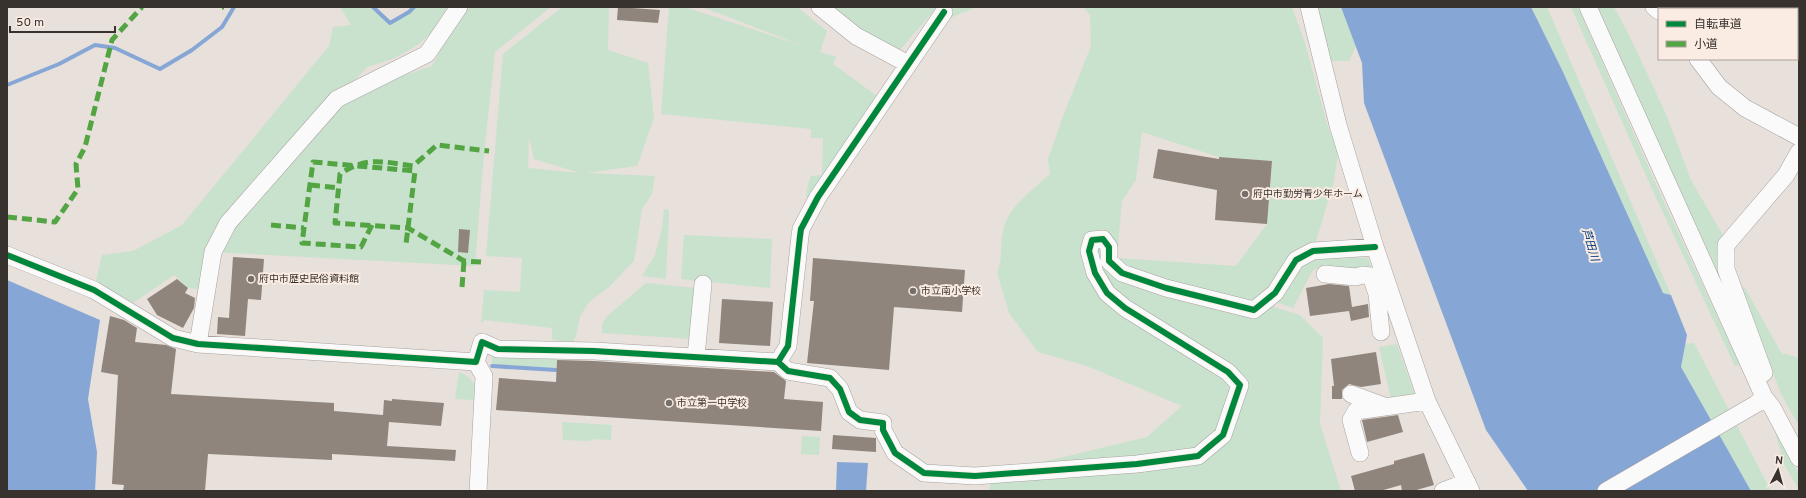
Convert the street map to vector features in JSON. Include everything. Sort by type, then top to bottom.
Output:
[{"type":"street","points":[[198,344],[213,252],[228,223],[337,98],[427,54],[459,7]]},
{"type":"street","points":[[820,7],[856,36],[908,64]]},
{"type":"street","points":[[1309,7],[1338,125],[1375,247],[1383,291],[1428,400],[1469,486],[1443,491]]},
{"type":"street","points":[[1588,7],[1760,401],[1772,407],[1799,458]]},
{"type":"street","points":[[778,362],[788,346],[801,229],[818,197],[944,12]]},
{"type":"street","points":[[1699,60],[1719,87],[1745,108],[1799,137]]},
{"type":"street","points":[[1760,401],[1763,370],[1726,269],[1726,245],[1786,175],[1799,152]]},
{"type":"street","points":[[478,491],[484,376],[476,362],[482,342],[498,349],[594,351],[778,362],[788,371],[830,378],[840,389],[849,412],[860,420],[883,423],[883,430],[895,453],[924,473],[975,476],[1137,464],[1198,456],[1223,436],[1240,385],[1228,372],[1124,308],[1107,293],[1095,273],[1089,251],[1092,240],[1103,239],[1108,247],[1109,261],[1122,273],[1166,288],[1254,310],[1275,293],[1296,260],[1313,251],[1375,247]]},
{"type":"street","points":[[7,255],[94,290],[173,338],[198,344],[476,362]]},
{"type":"street","points":[[1324,274],[1356,284],[1362,275],[1371,276],[1383,291],[1381,332]]},
{"type":"street","points":[[696,356],[703,284]]},
{"type":"street","points":[[1351,394],[1386,406]]},
{"type":"street","points":[[1360,453],[1351,420],[1356,411],[1428,400]]},
{"type":"street","points":[[1606,491],[1760,401],[1779,403],[1799,435]]},
{"type":"green space","points":[[340,7],[373,7],[390,23],[409,12],[414,7],[447,7],[433,32],[416,46],[395,58],[367,67],[340,97],[432,66],[463,7],[551,7],[495,52],[483,164],[475,266],[213,252],[207,290],[188,288],[174,275],[124,309],[94,290],[102,255],[133,251],[182,225],[329,46],[333,27],[351,25]]},
{"type":"green space","points":[[562,7],[609,7],[608,50],[648,63],[654,118],[637,166],[586,173],[655,176],[652,194],[642,209],[634,261],[609,287],[589,302],[580,316],[576,336],[573,342],[552,340],[552,328],[485,320],[481,323],[484,290],[520,292],[522,258],[486,256],[503,54]],"holes":[[[529,137],[534,159],[580,173],[528,168]]]},
{"type":"green space","points":[[669,7],[685,7],[806,47],[702,7],[797,7],[827,31],[820,52],[836,57],[833,64],[877,96],[814,197],[806,197],[811,176],[822,175],[823,138],[811,138],[811,129],[661,114]]},
{"type":"green space","points":[[829,7],[937,7],[894,57]]},
{"type":"green space","points":[[947,7],[977,7],[950,18]]},
{"type":"green space","points":[[1083,7],[1292,7],[1305,43],[1327,124],[1338,152],[1334,181],[1313,251],[1286,259],[1265,296],[1274,307],[1300,315],[1323,338],[1320,424],[1341,491],[989,491],[991,480],[998,477],[1047,461],[1147,437],[1182,406],[1087,366],[1038,352],[1009,313],[997,272],[1000,261],[1004,227],[1007,219],[1017,204],[1050,174],[1048,159],[1091,46],[1090,15]],"holes":[[[1142,132],[1219,157],[1272,161],[1267,224],[1236,266],[1117,258],[1122,201],[1136,180]]]},
{"type":"green space","points":[[1315,7],[1342,7],[1357,44],[1349,61],[1328,61]]},
{"type":"green space","points":[[1531,7],[1547,7],[1671,295],[1663,293]]},
{"type":"green space","points":[[1571,7],[1578,7],[1663,200],[1740,365],[1735,366],[1652,189]]},
{"type":"green space","points":[[1593,7],[1614,7],[1628,33],[1666,114],[1691,180],[1724,237],[1753,356]]},
{"type":"green space","points":[[664,209],[669,210],[666,279],[642,276],[655,255],[662,229]]},
{"type":"green space","points":[[684,235],[772,239],[770,288],[681,279]]},
{"type":"green space","points":[[1329,256],[1368,258],[1372,270],[1348,272],[1320,266],[1313,270],[1293,308],[1272,301],[1301,262]]},
{"type":"green space","points":[[646,283],[696,288],[693,339],[602,333],[602,325],[606,317]]},
{"type":"green space","points":[[1740,286],[1745,288],[1782,354],[1799,358],[1799,426],[1781,394]]},
{"type":"green space","points":[[1694,343],[1771,491],[1751,491],[1681,367],[1685,344]]},
{"type":"green space","points":[[1397,344],[1415,396],[1391,399],[1379,347]]},
{"type":"green space","points":[[492,357],[557,359],[556,370],[492,366]]},
{"type":"green space","points":[[459,372],[468,377],[473,383],[475,390],[474,400],[455,399]]},
{"type":"green space","points":[[562,422],[612,425],[611,440],[563,440]]},
{"type":"green space","points":[[1774,428],[1799,475],[1799,490],[1784,464]]},
{"type":"green space","points":[[802,436],[820,437],[819,455],[801,454]]},
{"type":"water","name":"芦田川","points":[[1341,7],[1531,7],[1563,72],[1663,293],[1671,295],[1687,335],[1681,367],[1751,491],[1528,491],[1486,430],[1364,103],[1362,63]]},
{"type":"water","points":[[7,280],[100,320],[88,399],[97,452],[95,491],[7,491]]},
{"type":"water","points":[[837,462],[868,463],[866,491],[836,491]]},
{"type":"building","points":[[618,7],[660,10],[658,23],[617,20]]},
{"type":"building","points":[[1158,149],[1219,159],[1219,157],[1272,161],[1267,224],[1215,220],[1217,190],[1153,178]]},
{"type":"building","points":[[459,229],[470,230],[468,253],[458,252]]},
{"type":"building","points":[[233,257],[264,259],[261,300],[248,299],[245,336],[217,334],[218,317],[229,318]]},
{"type":"building","points":[[813,258],[965,270],[962,312],[894,307],[889,370],[807,363],[814,301],[810,301]]},
{"type":"building","points":[[177,279],[188,288],[185,293],[195,298],[194,308],[183,328],[157,315],[147,299]]},
{"type":"building","points":[[1329,284],[1349,286],[1352,307],[1368,304],[1369,317],[1351,321],[1349,311],[1310,316],[1306,288]]},
{"type":"building","points":[[722,299],[773,302],[770,346],[719,343]]},
{"type":"building","points":[[110,316],[124,320],[137,328],[135,342],[166,345],[176,349],[171,394],[334,403],[334,411],[383,415],[384,400],[392,401],[392,399],[444,403],[441,426],[389,422],[387,446],[456,450],[455,461],[332,454],[332,460],[208,454],[205,491],[123,491],[124,485],[112,484],[118,375],[101,372]]},
{"type":"building","points":[[1376,352],[1381,384],[1361,387],[1349,384],[1342,390],[1342,399],[1332,399],[1332,386],[1334,386],[1331,359]]},
{"type":"building","points":[[557,360],[774,372],[786,381],[784,399],[823,402],[821,431],[496,410],[499,378],[556,382]]},
{"type":"building","points":[[1398,415],[1403,432],[1367,442],[1362,420]]},
{"type":"building","points":[[833,435],[876,438],[876,452],[832,449]]},
{"type":"building","points":[[1424,453],[1434,485],[1413,491],[1402,491],[1401,485],[1380,491],[1355,491],[1351,476],[1394,464],[1394,461]]},
{"type":"waterway","points":[[7,85],[59,64],[95,45],[115,48],[160,69],[192,50],[222,27],[234,7]]},
{"type":"waterway","points":[[373,7],[390,23],[409,12],[414,7]]},
{"type":"waterway","points":[[492,366],[556,370]]},
{"type":"marked path","points":[[7,217],[55,222],[78,189],[76,164],[85,147],[112,40],[142,7]]},
{"type":"marked path","points":[[481,262],[464,261],[408,228],[335,223],[340,174],[349,168],[375,162],[413,166],[437,145],[489,151]]},
{"type":"marked path","points":[[372,225],[361,247],[302,243],[313,162],[415,171],[406,244]]},
{"type":"marked path","points":[[310,185],[339,188]]},
{"type":"marked path","points":[[271,225],[304,228]]},
{"type":"marked path","points":[[462,287],[464,261]]},
{"type":"cycle path","points":[[7,255],[94,290],[173,338],[198,344],[476,362],[482,342],[498,349],[594,351],[778,362],[788,346],[801,229],[818,197],[944,12]]},
{"type":"cycle path","points":[[778,362],[788,371],[830,378],[840,389],[849,412],[860,420],[883,423],[883,430],[895,453],[924,473],[975,476],[1137,464],[1198,456],[1223,435],[1240,385],[1228,372],[1125,308],[1107,293],[1095,273],[1089,251],[1092,240],[1103,239],[1109,247],[1109,261],[1122,273],[1166,288],[1254,310],[1275,293],[1296,260],[1313,251],[1375,247]]},
{"type":"place","name":"府中市勤労青少年ホーム","points":[[1245,194]]},
{"type":"place","name":"府中市歴史民俗資料館","points":[[251,279]]},
{"type":"place","name":"市立南小学校","points":[[913,291]]},
{"type":"place","name":"市立第一中学校","points":[[669,403]]}]
